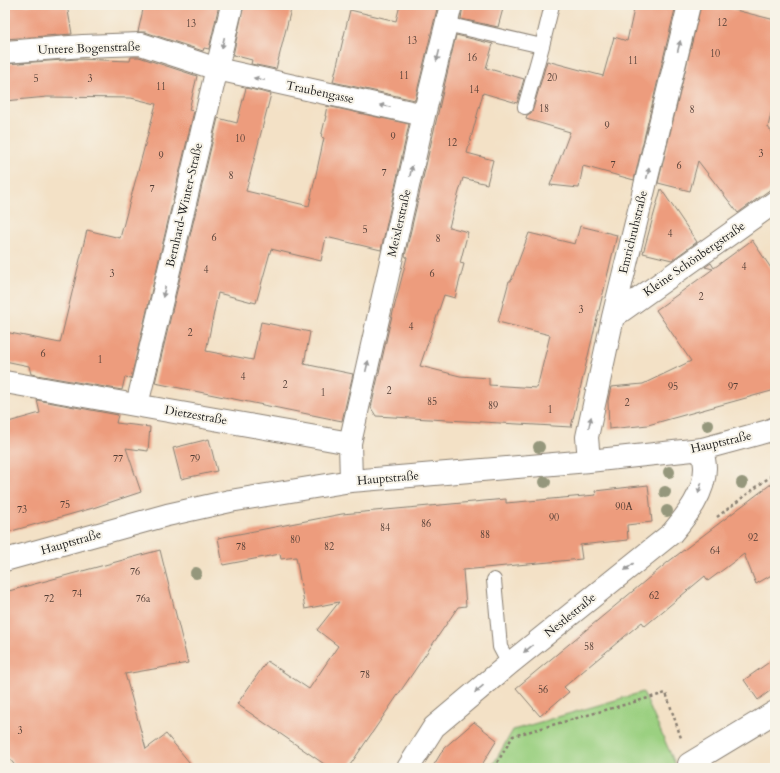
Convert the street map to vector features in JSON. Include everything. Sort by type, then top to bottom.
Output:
[{"type":"street","name":"Bernhard-Winter-Straße","points":[[137,405],[232,5]]},
{"type":"street","name":"Emrichruhstraße","points":[[589,461],[587,437],[613,317],[689,5]]},
{"type":"street","name":"Meixlerstraße","points":[[350,442],[424,115],[449,14]]},
{"type":"street","name":"Untere Bogenstraße","points":[[5,52],[82,46],[142,44],[217,69]]},
{"type":"street","name":"Traubengasse","points":[[217,69],[424,115]]},
{"type":"street","name":"Kleine Schönbergstraße","points":[[613,317],[775,202]]},
{"type":"street","name":"Dietzestraße","points":[[5,382],[350,442]]},
{"type":"street","name":"Hauptstraße","points":[[5,560],[167,515],[230,501],[351,481],[589,461],[702,449],[775,428]]},
{"type":"street","points":[[350,442],[351,481]]},
{"type":"street","name":"Nestlestraße","points":[[408,768],[434,727],[509,664],[672,533],[688,513],[701,490],[705,469],[702,449]]},
{"type":"street","points":[[689,764],[775,712]]},
{"type":"lane","points":[[525,107],[552,5]]},
{"type":"lane","points":[[449,14],[542,46]]},
{"type":"lane","points":[[494,580],[500,647],[509,664]]},
{"type":"path","points":[[711,519],[718,517],[775,473]]},
{"type":"path","points":[[494,768],[513,736],[666,692],[689,764]]},
{"type":"green space","points":[[643,692],[677,768],[491,768],[513,730]]},
{"type":"building","points":[[5,5],[67,5],[72,34],[5,39]]},
{"type":"building","points":[[144,5],[219,5],[209,49],[204,48],[203,51],[145,32],[138,32]]},
{"type":"building","points":[[244,5],[292,5],[276,69],[251,64],[252,60],[233,55]]},
{"type":"building","points":[[400,5],[438,5],[415,100],[333,82],[350,10],[396,21]]},
{"type":"building","points":[[463,5],[504,5],[498,27],[461,19]]},
{"type":"building","points":[[635,5],[676,5],[634,180],[583,166],[579,188],[550,185],[570,132],[526,119],[527,115],[531,113],[533,109],[547,61],[603,76],[614,37],[627,41]]},
{"type":"building","points":[[701,5],[715,5],[775,20],[775,96],[768,127],[775,136],[775,186],[738,213],[698,161],[690,191],[658,183]]},
{"type":"building","points":[[456,35],[493,44],[486,68],[524,79],[517,103],[483,93],[467,153],[493,160],[487,184],[463,178],[449,227],[468,232],[460,263],[464,264],[455,298],[444,295],[420,366],[460,376],[489,378],[489,385],[537,388],[550,335],[498,322],[509,281],[511,281],[529,233],[575,244],[580,226],[617,235],[571,427],[376,416],[371,408],[407,257],[405,256]]},
{"type":"building","points":[[131,57],[139,57],[197,76],[189,110],[194,111],[131,378],[125,377],[122,390],[31,374],[29,366],[5,361],[5,332],[60,343],[87,230],[120,238],[156,104],[131,98],[47,97],[5,101],[5,64],[77,59],[130,61]]},
{"type":"building","points":[[246,88],[271,94],[246,191],[309,206],[324,138],[321,137],[327,106],[409,124],[381,250],[326,237],[321,261],[271,249],[256,303],[218,293],[206,351],[253,360],[261,322],[310,332],[304,364],[353,374],[342,421],[155,383],[218,118],[237,123]]},
{"type":"building","points":[[661,189],[697,242],[672,260],[643,253]]},
{"type":"building","points":[[752,240],[775,274],[775,390],[648,425],[609,429],[608,401],[611,387],[643,384],[691,361],[656,310],[713,269],[705,267],[711,263],[714,268]]},
{"type":"building","points":[[37,400],[118,415],[116,423],[150,427],[148,451],[126,448],[141,492],[93,508],[8,532],[5,520],[5,423],[40,413]]},
{"type":"building","points":[[209,439],[217,471],[181,479],[173,448]]},
{"type":"building","points":[[775,481],[775,573],[756,584],[744,554],[708,581],[705,576],[645,626],[642,622],[564,687],[569,692],[540,716],[516,688],[668,562]]},
{"type":"building","points":[[648,485],[652,522],[627,525],[628,540],[580,545],[582,559],[463,570],[466,606],[458,607],[348,768],[330,768],[237,704],[267,661],[309,689],[338,646],[317,630],[339,602],[305,609],[296,557],[281,559],[280,554],[223,565],[218,538],[342,514],[506,499],[506,503],[596,495],[595,491]]},
{"type":"building","points":[[160,550],[188,663],[125,674],[146,749],[166,734],[194,768],[17,768],[5,753],[5,592]]},
{"type":"building","points":[[775,658],[775,687],[758,700],[744,680]]},
{"type":"building","points":[[474,722],[497,740],[480,768],[432,768],[444,748]]}]
